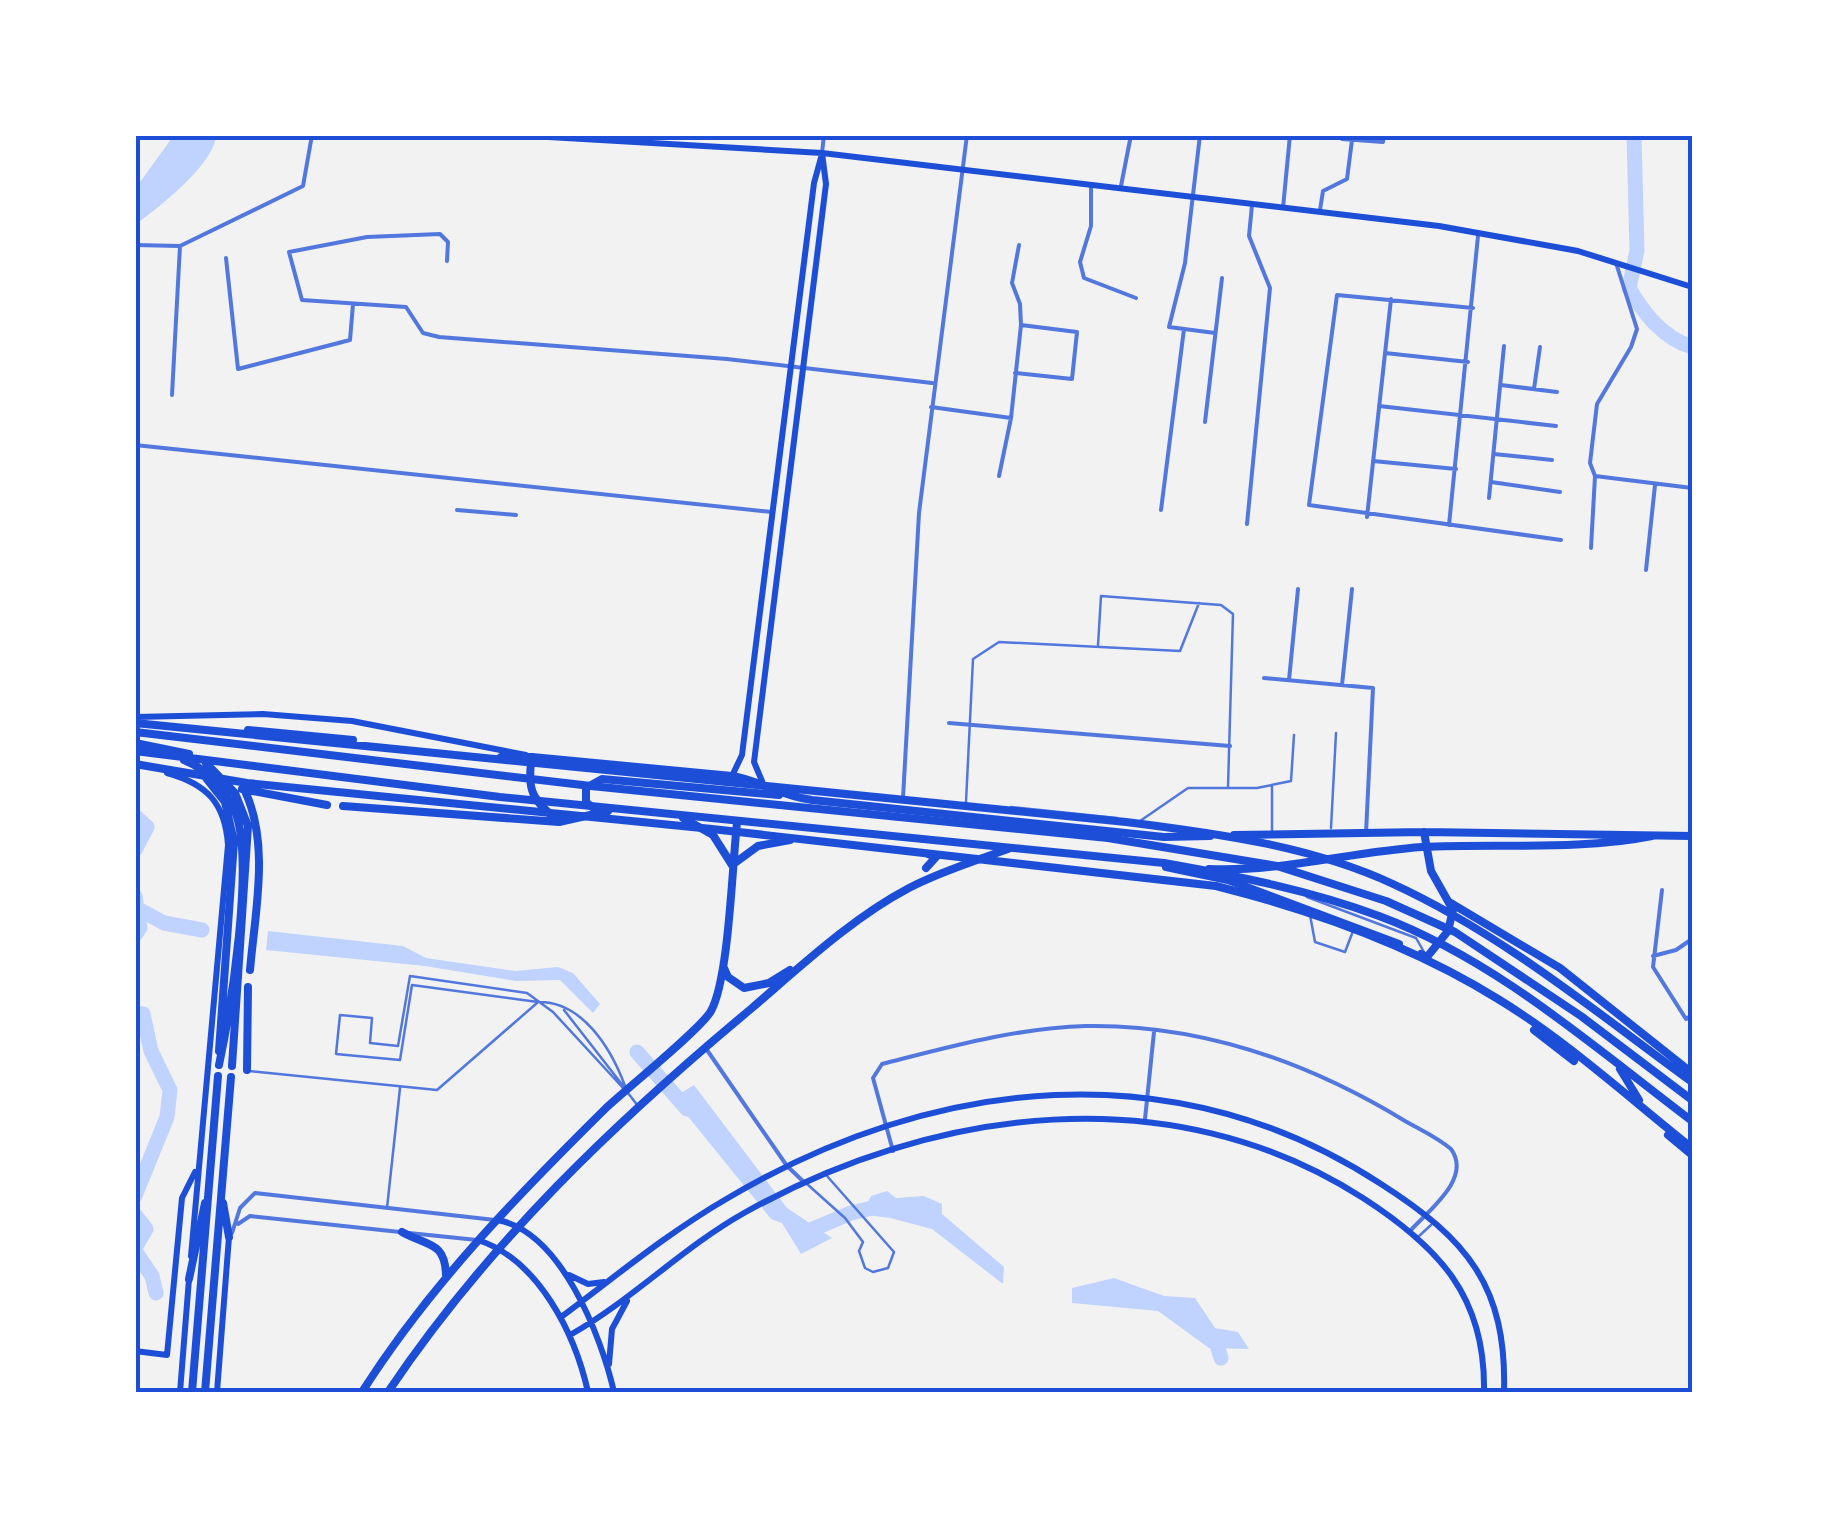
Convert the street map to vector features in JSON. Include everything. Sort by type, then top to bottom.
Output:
[{"type":"highway","points":[[135,720],[1126,822],[1238,840],[1334,862],[1392,883],[1516,954],[1692,1082]]},
{"type":"highway","points":[[167,735],[258,729],[493,757],[532,757],[732,776],[762,781],[779,795]]},
{"type":"highway","points":[[135,732],[591,786],[1108,838],[1277,866],[1386,901],[1455,932],[1566,1006],[1692,1100]]},
{"type":"highway","points":[[135,747],[245,790],[327,804]]},
{"type":"highway","points":[[135,747],[190,762],[218,784],[235,812],[242,844],[230,1028],[232,1066]]},
{"type":"highway","points":[[160,754],[256,768],[1164,863],[1270,882],[1381,916],[1443,945],[1498,978],[1692,1121]]},
{"type":"highway","points":[[532,757],[527,785],[533,800],[559,822]]},
{"type":"highway","points":[[135,765],[247,782],[732,831],[1216,886],[1258,896],[1382,939],[1498,999],[1692,1149]]},
{"type":"highway","points":[[196,769],[225,802],[234,842],[218,1026],[219,1065],[230,1028]]},
{"type":"highway","points":[[1652,836],[1627,832],[1424,832],[1164,836],[779,795],[593,780],[585,796],[588,804],[601,810],[1137,863],[1228,880],[1356,925],[1427,957],[1486,993],[1692,1149]]},
{"type":"highway","points":[[245,790],[253,808],[259,854],[250,970]]},
{"type":"highway","points":[[343,806],[559,822],[601,810]]},
{"type":"highway","points":[[683,818],[713,835],[732,866]]},
{"type":"highway","points":[[362,1392],[446,1275],[477,1240],[642,1073],[708,1016],[718,998],[737,823]]},
{"type":"highway","points":[[1424,832],[1431,871],[1452,910],[1448,932],[1427,957]]},
{"type":"highway","points":[[1299,835],[1299,864]]},
{"type":"highway","points":[[1137,863],[1166,853],[1164,836]]},
{"type":"highway","points":[[1166,867],[1275,870],[1425,847],[1692,836]]},
{"type":"highway","points":[[388,1392],[518,1224],[704,1046],[811,958],[910,887],[934,855],[798,840],[768,842],[745,852],[732,866]]},
{"type":"highway","points":[[926,868],[966,845]]},
{"type":"highway","points":[[910,887],[1008,849]]},
{"type":"highway","points":[[1449,902],[1560,968],[1692,1073]]},
{"type":"highway","points":[[722,964],[728,977],[744,988],[769,983],[811,958]]},
{"type":"highway","points":[[248,987],[248,1070]]},
{"type":"highway","points":[[1618,1065],[1633,1094],[1692,1149]]},
{"type":"highway","points":[[192,1392],[218,1076]]},
{"type":"highway","points":[[205,1392],[231,1077]]},
{"type":"highway","points":[[189,1279],[198,1216],[209,1194]]},
{"type":"highway","points":[[222,1200],[229,1238]]},
{"type":"highway","points":[[402,1232],[436,1245],[445,1256],[446,1275]]},
{"type":"main road","points":[[514,135],[661,139],[822,153],[1478,231],[1620,264],[1692,287]]},
{"type":"main road","points":[[732,776],[741,760],[814,178],[822,153]]},
{"type":"main road","points":[[762,781],[754,762],[826,184],[822,153]]},
{"type":"main road","points":[[776,491],[788,492]]},
{"type":"main road","points":[[773,508],[786,506]]},
{"type":"main road","points":[[135,720],[263,714],[352,721],[532,757]]},
{"type":"main road","points":[[741,760],[754,762]]},
{"type":"main road","points":[[135,765],[184,777],[205,788],[218,804],[226,828],[225,892],[180,1392]]},
{"type":"main road","points":[[561,1317],[727,1198],[787,1166],[947,1109],[1013,1097],[1074,1092],[1147,1095],[1188,1102],[1276,1128],[1341,1160],[1436,1220],[1472,1260],[1495,1302],[1505,1359],[1504,1392]]},
{"type":"main road","points":[[570,1335],[741,1215],[806,1183],[893,1151],[1002,1122],[1070,1117],[1146,1119],[1215,1132],[1299,1163],[1410,1231],[1458,1282],[1470,1305],[1480,1334],[1484,1392]]},
{"type":"main road","points":[[135,1352],[168,1354],[182,1198],[198,1166]]},
{"type":"main road","points":[[496,1220],[518,1224],[562,1270],[592,1322],[614,1392]]},
{"type":"main road","points":[[217,1392],[229,1238]]},
{"type":"main road","points":[[477,1240],[497,1248],[526,1274],[561,1317],[588,1392]]},
{"type":"main road","points":[[562,1270],[588,1284],[610,1281]]},
{"type":"main road","points":[[610,1375],[612,1329],[631,1295]]},
{"type":"street","points":[[135,245],[180,246],[303,186],[312,135]]},
{"type":"street","points":[[822,153],[824,135]]},
{"type":"street","points":[[902,808],[929,406],[967,135]]},
{"type":"street","points":[[1112,135],[1131,137],[1120,191]]},
{"type":"street","points":[[1200,135],[1185,263],[1168,327],[1215,333]]},
{"type":"street","points":[[1283,208],[1290,135]]},
{"type":"street","points":[[1343,135],[1352,140],[1383,142],[1384,135]]},
{"type":"street","points":[[1319,212],[1324,190],[1346,178],[1352,140]]},
{"type":"street","points":[[1091,187],[1091,226],[1080,262],[1084,278],[1136,298]]},
{"type":"street","points":[[1247,524],[1270,288],[1248,236],[1252,205]]},
{"type":"street","points":[[1449,527],[1478,231]]},
{"type":"street","points":[[447,261],[448,242],[440,234],[430,233],[367,237],[289,252],[302,300],[406,307],[422,333],[439,337],[801,366],[932,383]]},
{"type":"street","points":[[998,476],[1011,418],[1020,325],[1020,304],[1012,284],[1019,245]]},
{"type":"street","points":[[172,395],[180,246]]},
{"type":"street","points":[[226,258],[238,370],[350,340],[354,302]]},
{"type":"street","points":[[1591,548],[1596,476],[1590,463],[1596,404],[1631,347],[1637,329],[1620,264]]},
{"type":"street","points":[[1204,422],[1222,278]]},
{"type":"street","points":[[1473,308],[1336,295],[1309,505],[1368,517],[1561,540]]},
{"type":"street","points":[[1368,517],[1391,298]]},
{"type":"street","points":[[1015,373],[1072,378],[1076,346],[1077,332],[1020,325]]},
{"type":"street","points":[[1161,510],[1184,329]]},
{"type":"street","points":[[1489,498],[1504,346]]},
{"type":"street","points":[[1534,389],[1540,347]]},
{"type":"street","points":[[1385,353],[1468,362]]},
{"type":"street","points":[[1501,385],[1556,392]]},
{"type":"street","points":[[929,406],[1011,418]]},
{"type":"street","points":[[1380,406],[1556,426]]},
{"type":"street","points":[[135,446],[773,508]]},
{"type":"street","points":[[1494,454],[1552,460]]},
{"type":"street","points":[[1374,461],[1456,470]]},
{"type":"street","points":[[1596,476],[1692,488]]},
{"type":"street","points":[[1490,482],[1560,492]]},
{"type":"street","points":[[1646,570],[1655,483]]},
{"type":"street","points":[[457,510],[516,515]]},
{"type":"street","points":[[1342,685],[1352,589]]},
{"type":"street","points":[[1289,680],[1298,590]]},
{"type":"street","points":[[1264,678],[1372,688],[1366,833]]},
{"type":"street","points":[[949,723],[1230,746]]},
{"type":"street","points":[[1662,890],[1652,956],[1657,977],[1689,1017]]},
{"type":"street","points":[[1652,956],[1676,950],[1692,940]]},
{"type":"street","points":[[893,1151],[873,1078],[882,1064],[1004,1035],[1084,1026],[1154,1032],[1238,1046],[1312,1070],[1446,1144],[1459,1162],[1454,1180],[1410,1231]]},
{"type":"street","points":[[1146,1119],[1154,1032]]},
{"type":"street","points":[[704,1046],[787,1166],[806,1183]]},
{"type":"street","points":[[238,1224],[240,1208],[255,1193],[496,1220]]},
{"type":"street","points":[[229,1238],[238,1224],[250,1216],[477,1240]]},
{"type":"lane","points":[[1098,648],[1101,596],[1221,605],[1232,614],[1228,788]]},
{"type":"lane","points":[[1199,602],[1180,651],[999,642],[973,659],[970,816],[1011,806],[1140,821],[1188,788],[1291,781],[1294,735]]},
{"type":"lane","points":[[1330,835],[1336,733]]},
{"type":"lane","points":[[1272,785],[1272,835]]},
{"type":"lane","points":[[1228,880],[1271,885],[1347,910],[1416,938],[1427,957]]},
{"type":"lane","points":[[1309,908],[1315,942],[1346,952],[1356,925]]},
{"type":"lane","points":[[626,1090],[553,1012],[538,1002],[527,993],[410,976],[398,1046],[370,1043],[372,1018],[340,1014],[336,1054],[400,1060],[412,985],[538,1002],[556,1002],[563,1009],[626,1090],[638,1106]]},
{"type":"lane","points":[[248,1070],[400,1087],[443,1087],[538,1002]]},
{"type":"lane","points":[[563,1009],[575,1012],[612,1052],[626,1090]]},
{"type":"lane","points":[[386,1208],[400,1087]]},
{"type":"lane","points":[[806,1183],[829,1202],[863,1242],[860,1261],[865,1268],[882,1272],[893,1261],[894,1252],[827,1176]]},
{"type":"lane","points":[[1417,1238],[1436,1220]]},
{"type":"water","points":[[174,135],[216,135],[196,172],[135,225],[135,189]]},
{"type":"water","points":[[268,931],[403,946],[426,958],[515,971],[558,967],[573,973],[600,1004],[593,1013],[560,980],[516,981],[425,966],[266,950]]},
{"type":"water","points":[[694,1085],[787,1208],[832,1238],[801,1254],[782,1223],[771,1219],[673,1098]]},
{"type":"water","points":[[887,1191],[896,1198],[924,1196],[942,1204],[942,1214],[1004,1267],[1003,1284],[932,1229],[875,1214],[867,1204],[871,1196]]},
{"type":"water","points":[[1114,1278],[1164,1296],[1195,1298],[1215,1328],[1238,1332],[1249,1349],[1209,1348],[1158,1311],[1072,1303],[1072,1288]]},
{"type":"waterway","points":[[1634,135],[1637,251],[1629,288],[1655,324],[1692,347]]},
{"type":"waterway","points":[[135,816],[147,827],[135,850]]},
{"type":"waterway","points":[[135,896],[140,928],[135,935]]},
{"type":"waterway","points":[[140,910],[164,923],[202,930]]},
{"type":"waterway","points":[[135,1013],[143,1014],[151,1051],[170,1090],[167,1117],[135,1196]]},
{"type":"waterway","points":[[637,1052],[687,1109]]},
{"type":"waterway","points":[[801,1230],[806,1232],[872,1208],[887,1210]]},
{"type":"waterway","points":[[135,1215],[146,1229],[135,1248]]},
{"type":"waterway","points":[[135,1251],[152,1276],[156,1293]]},
{"type":"waterway","points":[[1206,1332],[1215,1339],[1221,1358]]}]
